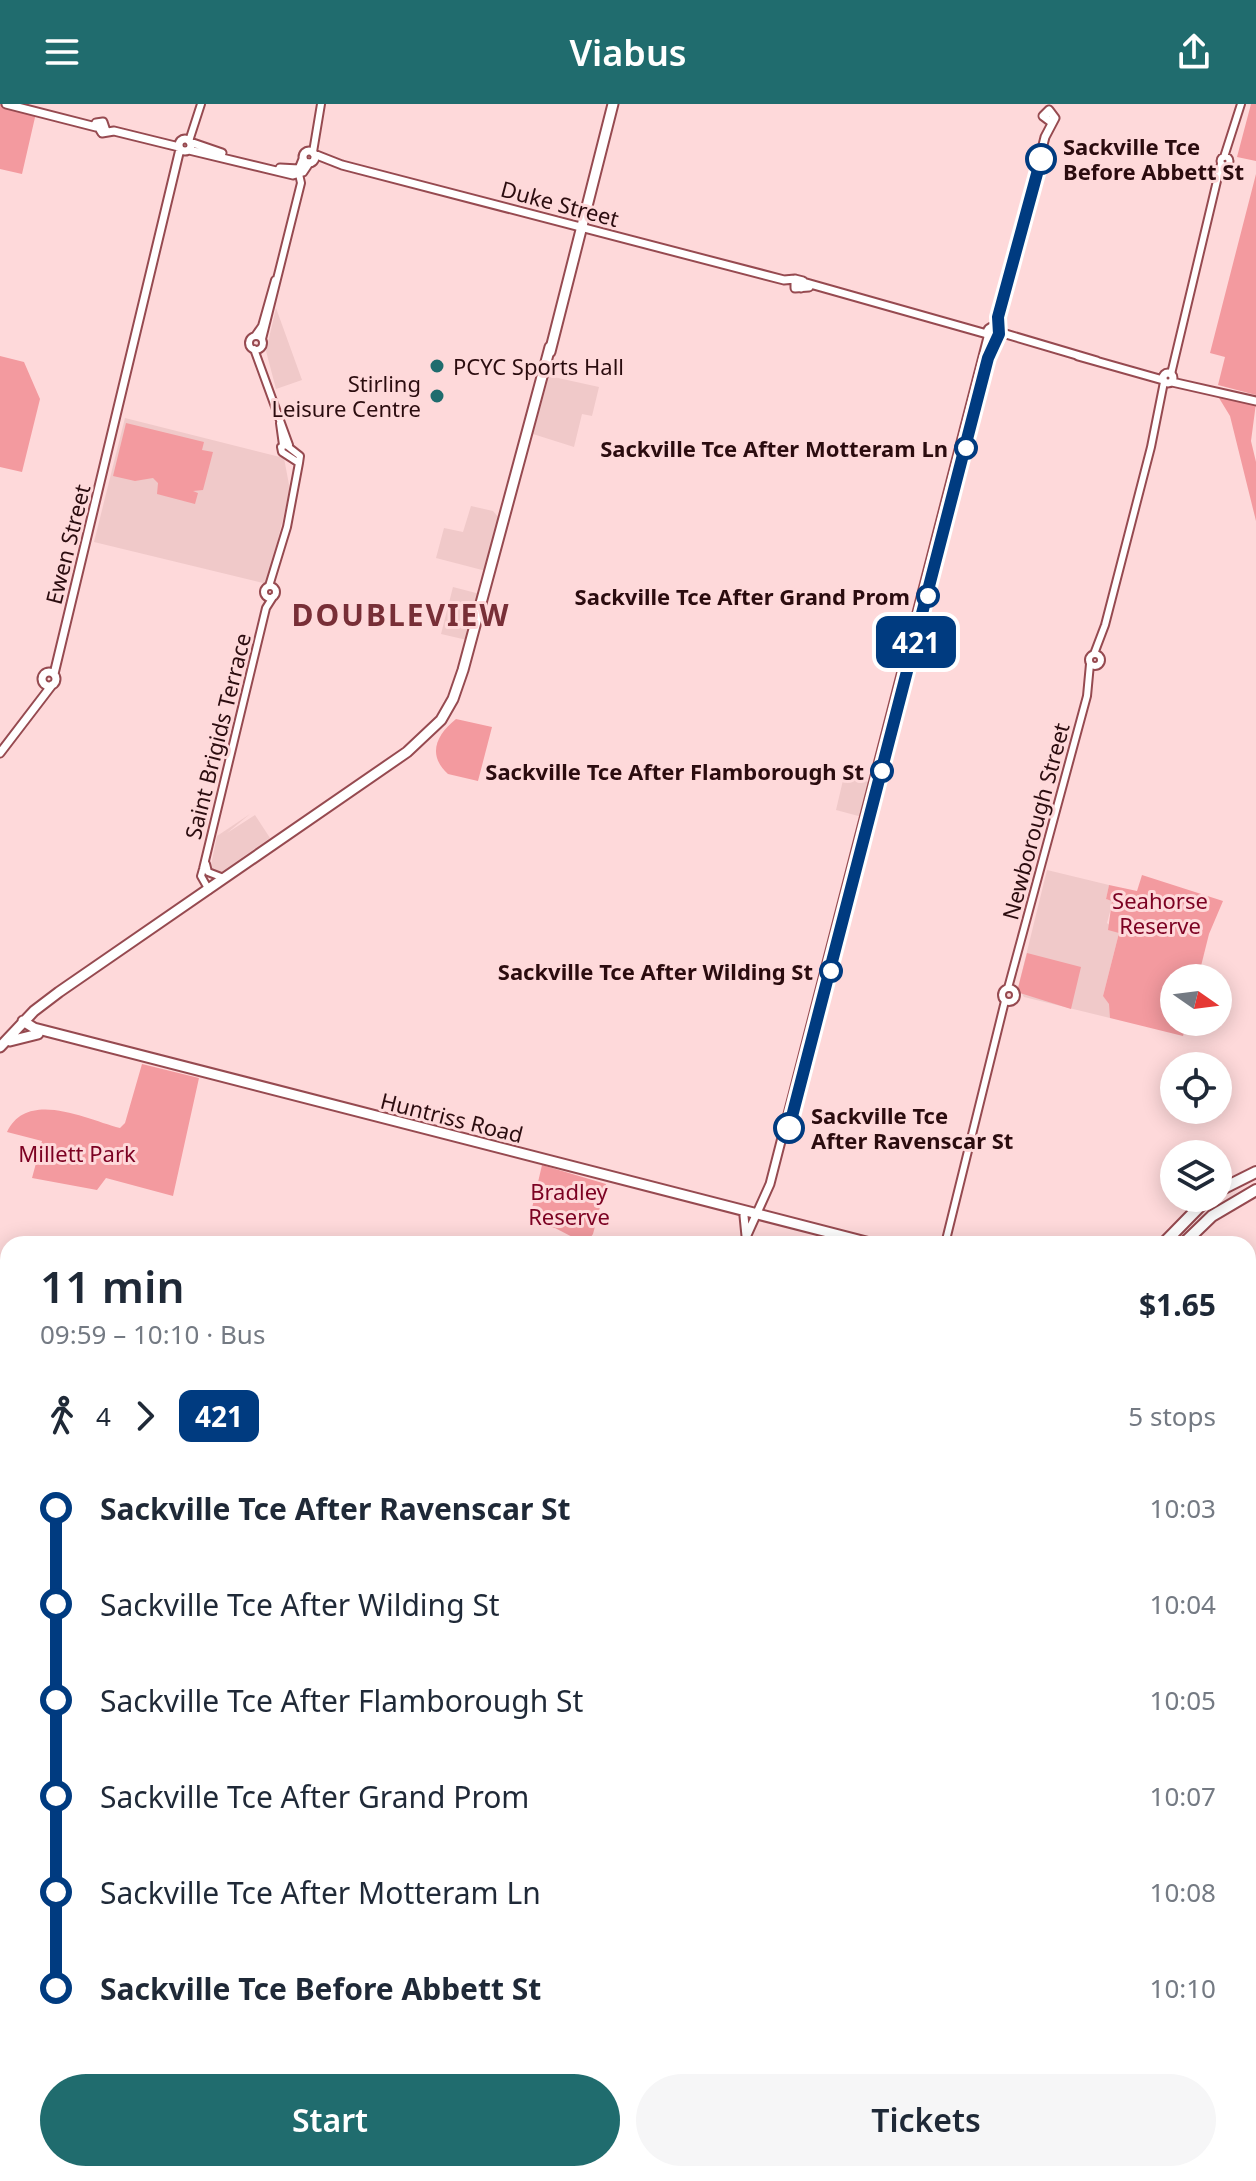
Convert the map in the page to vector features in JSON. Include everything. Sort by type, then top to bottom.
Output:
[{"type":"highway","points":[[1232,1184],[1256,1172]]},
{"type":"highway","points":[[1191,1236],[1212,1216],[1256,1190]]},
{"type":"highway","points":[[1171,1236],[1194,1212]]},
{"type":"main road","points":[[6,104],[96,125]]},
{"type":"main road","points":[[20,104],[106,128],[297,173],[310,157]]},
{"type":"main road","points":[[4,1044],[38,1009],[407,752],[441,720],[457,689],[613,104]]},
{"type":"main road","points":[[749,1236],[760,1217],[770,1184],[1051,108]]},
{"type":"main road","name":"Ewen Street","points":[[0,753],[45,694],[48,685],[56,679],[52,670],[185,145]]},
{"type":"main road","name":"Duke Street","points":[[310,157],[1256,401]]},
{"type":"main road","name":"Ewen Street","points":[[48,685],[42,677],[52,670]]},
{"type":"main road","points":[[210,887],[258,854]]},
{"type":"main road","name":"Huntriss Road","points":[[22,1025],[829,1236]]},
{"type":"main road","name":"Huntriss Road","points":[[22,1025],[38,1034],[744,1216],[840,1236]]},
{"type":"main road","points":[[4,1044],[38,1034]]},
{"type":"main road","points":[[744,1216],[746,1236]]},
{"type":"street","name":"Ewen Street","points":[[185,145],[201,104]]},
{"type":"street","points":[[310,157],[319,104]]},
{"type":"street","name":"Newborough Street","points":[[947,1236],[1004,1012],[1007,1002],[1015,997],[1010,989],[1013,974],[1241,104]]},
{"type":"street","name":"Saint Brigids Terrace","points":[[210,887],[202,872],[295,491],[295,462],[301,457],[286,445],[258,343],[298,190],[297,173]]},
{"type":"street","name":"Newborough Street","points":[[1093,666],[1089,659],[1097,655]]},
{"type":"street","points":[[205,861],[208,872],[221,877]]},
{"type":"street","name":"Newborough Street","points":[[1007,1002],[1002,994],[1010,989]]},
{"type":"shaded area","points":[[276,308],[302,380],[276,389],[266,351]]},
{"type":"shaded area","points":[[549,376],[599,387],[592,416],[582,414],[574,447],[533,434]]},
{"type":"shaded area","points":[[125,418],[284,458],[290,490],[267,584],[94,542]]},
{"type":"shaded area","points":[[471,506],[493,511],[499,518],[486,571],[436,558],[444,528],[463,532]]},
{"type":"shaded area","points":[[453,587],[480,594],[467,640],[441,634]]},
{"type":"shaded area","points":[[844,776],[874,783],[866,818],[836,810]]},
{"type":"shaded area","points":[[250,814],[227,833],[255,815],[270,838],[220,873],[210,870],[217,836]]},
{"type":"shaded area","points":[[1047,870],[1109,885],[1106,899],[1113,901],[1107,923],[1119,933],[1103,996],[1110,1004],[1110,1018],[1024,997],[1018,988]]},
{"type":"green space","points":[[0,104],[36,113],[22,174],[0,169]]},
{"type":"green space","points":[[1251,104],[1256,104],[1256,161],[1237,157]]},
{"type":"green space","points":[[1256,174],[1256,395],[1218,385],[1225,357],[1210,353]]},
{"type":"green space","points":[[0,356],[24,362],[40,399],[22,472],[0,467]]},
{"type":"green space","points":[[1216,393],[1256,403],[1251,441],[1256,462],[1256,521],[1230,416]]},
{"type":"green space","points":[[126,423],[204,442],[202,450],[213,452],[203,490],[193,491],[198,493],[195,504],[157,494],[158,483],[153,478],[135,481],[113,476]]},
{"type":"green space","points":[[456,719],[492,727],[478,781],[448,774],[438,760],[439,738]]},
{"type":"green space","name":"Seahorse Reserve","points":[[1142,875],[1223,901],[1209,934],[1202,964],[1160,964],[1160,1030],[1110,1018],[1109,1004],[1103,996],[1119,933],[1108,930],[1112,901],[1106,899],[1109,885],[1137,891]]},
{"type":"green space","points":[[1027,953],[1081,967],[1071,1009],[1020,993],[1018,988]]},
{"type":"green space","name":"Millett Park","points":[[142,1064],[199,1078],[173,1196],[106,1178],[97,1190],[32,1178],[42,1141],[7,1132],[16,1119],[28,1112],[58,1110],[120,1128],[125,1123]]},
{"type":"green space","name":"Bradley Reserve","points":[[542,1165],[606,1184],[592,1236],[570,1236],[529,1221]]},
{"type":"bus line","name":"421","points":[[789,1128],[988,358],[999,334],[998,317],[1041,159]]},
{"type":"place","name":"Sackville Tce Before Abbett St","points":[[1041,159]]},
{"type":"place","name":"PCYC Sports Hall","points":[[437,366]]},
{"type":"place","name":"Stirling Leisure Centre","points":[[437,396]]},
{"type":"place","name":"Sackville Tce After Motteram Ln","points":[[966,448]]},
{"type":"place","name":"Sackville Tce After Grand Prom","points":[[928,596]]},
{"type":"place","name":"Sackville Tce After Flamborough St","points":[[882,771]]},
{"type":"place","name":"Sackville Tce After Wilding St","points":[[831,971]]},
{"type":"place","name":"Sackville Tce After Ravenscar St","points":[[789,1128]]},
{"type":"district","name":"DOUBLEVIEW","points":[[401,614]]}]
